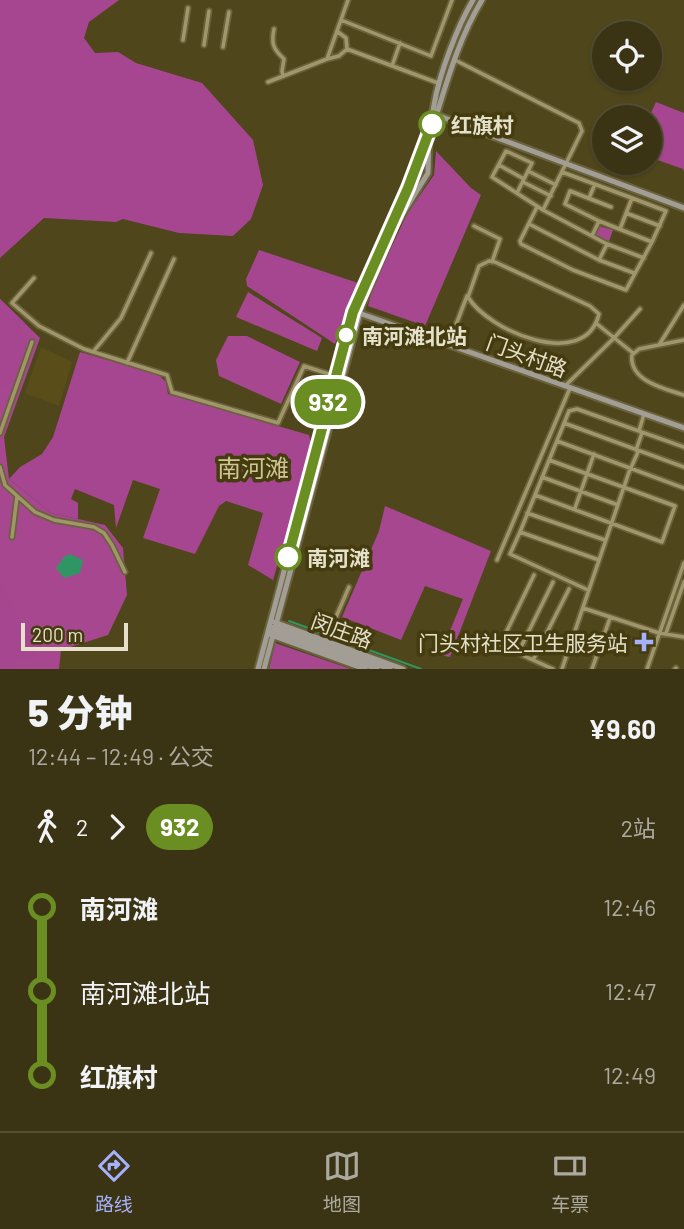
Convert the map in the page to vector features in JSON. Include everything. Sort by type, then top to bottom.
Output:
[{"type":"main road","points":[[264,669],[335,376],[360,293],[400,206],[429,133],[440,83],[456,36],[473,0]]},
{"type":"main road","points":[[434,114],[438,110],[453,59],[482,0]]},
{"type":"main road","points":[[434,114],[684,208]]},
{"type":"main road","points":[[258,669],[272,629],[359,313],[396,226],[428,173],[429,133]]},
{"type":"main road","name":"门头村路","points":[[359,313],[684,428]]},
{"type":"main road","name":"闵庄路","points":[[272,629],[403,669]]},
{"type":"main road","name":"闵庄路","points":[[272,629],[366,669]]},
{"type":"main road","name":"闵庄路","points":[[272,629],[377,669]]},
{"type":"main road","name":"闵庄路","points":[[325,643],[390,669]]},
{"type":"street","points":[[327,59],[348,0]]},
{"type":"street","points":[[341,20],[431,56],[452,0]]},
{"type":"street","points":[[183,40],[188,8]]},
{"type":"street","points":[[204,45],[209,11]]},
{"type":"street","points":[[223,47],[229,12]]},
{"type":"street","points":[[274,29],[272,41],[275,51],[284,59],[283,76]]},
{"type":"street","points":[[337,32],[346,38],[347,50]]},
{"type":"street","points":[[392,66],[400,44]]},
{"type":"street","points":[[347,50],[440,83]]},
{"type":"street","points":[[268,82],[347,50]]},
{"type":"street","points":[[453,59],[579,122],[582,131],[543,210]]},
{"type":"street","points":[[517,193],[532,163],[506,151],[492,177],[537,207],[607,244],[644,258]]},
{"type":"street","points":[[499,165],[551,196]]},
{"type":"street","points":[[528,171],[556,185]]},
{"type":"street","points":[[537,207],[520,241],[522,244],[573,270],[626,290],[666,211],[562,172]]},
{"type":"street","points":[[590,198],[595,184]]},
{"type":"street","points":[[611,207],[570,191],[565,204],[652,242]]},
{"type":"street","points":[[620,229],[632,198]]},
{"type":"street","points":[[626,212],[660,226]]},
{"type":"street","points":[[592,236],[599,221]]},
{"type":"street","points":[[529,224],[598,260],[635,274]]},
{"type":"street","points":[[474,226],[500,239],[492,262]]},
{"type":"street","points":[[598,260],[607,244]]},
{"type":"street","points":[[93,352],[121,318],[151,253]]},
{"type":"street","points":[[127,362],[174,259]]},
{"type":"street","points":[[449,343],[469,291],[479,266],[483,262],[492,262],[590,306],[599,314],[597,324],[576,340],[556,344],[542,343],[525,338],[482,314],[470,301],[469,291]]},
{"type":"street","points":[[34,278],[12,303],[38,326],[93,352],[167,375],[172,392],[278,423],[304,366],[335,376]]},
{"type":"street","points":[[659,345],[684,305]]},
{"type":"street","points":[[497,560],[568,386],[640,309]]},
{"type":"street","points":[[597,324],[633,353]]},
{"type":"street","points":[[684,340],[639,349],[633,353],[631,361],[635,369],[653,385],[684,395]]},
{"type":"street","points":[[0,433],[32,342]]},
{"type":"street","points":[[589,590],[510,554],[569,411],[575,409],[684,447]]},
{"type":"street","points":[[562,669],[638,452],[636,450],[642,433],[639,431],[644,414]]},
{"type":"street","points":[[564,423],[684,467]]},
{"type":"street","points":[[557,441],[684,488]]},
{"type":"street","points":[[574,509],[594,454]]},
{"type":"street","points":[[535,495],[662,542],[675,506],[550,460]]},
{"type":"street","points":[[0,467],[5,485],[45,517],[84,524],[104,533],[125,572]]},
{"type":"street","points":[[542,477],[618,505]]},
{"type":"street","points":[[12,537],[17,497]]},
{"type":"street","points":[[527,513],[605,541]]},
{"type":"street","points":[[520,532],[599,560]]},
{"type":"street","points":[[647,669],[684,563]]},
{"type":"street","points":[[534,575],[500,645],[552,669]]},
{"type":"street","points":[[518,653],[553,582]]},
{"type":"street","points":[[666,633],[684,582]]},
{"type":"street","points":[[325,643],[349,587]]},
{"type":"street","points":[[533,660],[569,589]]},
{"type":"street","points":[[583,608],[659,633],[684,637]]},
{"type":"street","points":[[592,669],[611,617]]},
{"type":"shaded area","points":[[0,0],[119,0],[89,22],[84,38],[95,53],[118,52],[136,63],[202,83],[253,140],[263,185],[251,219],[233,236],[179,233],[123,219],[116,222],[44,218],[0,258]]},
{"type":"shaded area","points":[[656,102],[684,113],[684,172],[683,169],[662,162],[662,105],[655,105]]},
{"type":"shaded area","points":[[436,151],[481,195],[425,326],[368,306],[373,286],[407,214],[434,175]]},
{"type":"shaded area","points":[[599,226],[613,230],[608,244],[594,238]]},
{"type":"shaded area","points":[[259,250],[358,283],[335,344],[247,286],[246,279]]},
{"type":"shaded area","points":[[248,292],[322,338],[317,351],[236,317]]},
{"type":"shaded area","points":[[0,299],[40,338],[4,437],[9,479],[51,513],[105,525],[123,548],[127,595],[108,635],[61,650],[59,669],[0,669]]},
{"type":"shaded area","points":[[0,299],[25,323],[19,332],[27,343],[12,386],[0,387]]},
{"type":"shaded area","points":[[228,336],[247,336],[300,362],[281,404],[219,376],[216,360]]},
{"type":"shaded area","points":[[41,347],[72,362],[59,406],[25,393]]},
{"type":"shaded area","points":[[80,352],[159,375],[166,382],[168,394],[309,435],[312,446],[273,580],[248,565],[263,513],[226,501],[219,506],[195,554],[143,538],[160,489],[133,480],[116,528],[114,505],[75,489],[71,499],[78,503],[78,519],[51,513],[9,479],[20,467],[42,454],[53,437]]},
{"type":"shaded area","points":[[385,506],[491,551],[450,657],[440,655],[463,599],[425,586],[401,640],[342,617],[379,531]]},
{"type":"shaded area","points":[[70,554],[83,560],[80,573],[64,578],[56,568],[64,557]]},
{"type":"shaded area","points":[[0,585],[29,634],[42,632],[45,637],[34,655],[0,668]]},
{"type":"shaded area","points":[[275,643],[351,669],[269,669]]},
{"type":"waterway","points":[[289,621],[421,669]]},
{"type":"bus line","name":"932","points":[[288,557],[353,312],[408,188],[432,124]]},
{"type":"place","name":"红旗村","points":[[432,124]]},
{"type":"place","name":"南河滩北站","points":[[346,335]]},
{"type":"place","name":"南河滩","points":[[288,557]]},
{"type":"place","name":"门头村社区卫生服务站","points":[[644,642]]},
{"type":"district","name":"南河滩","points":[[253,467]]}]
